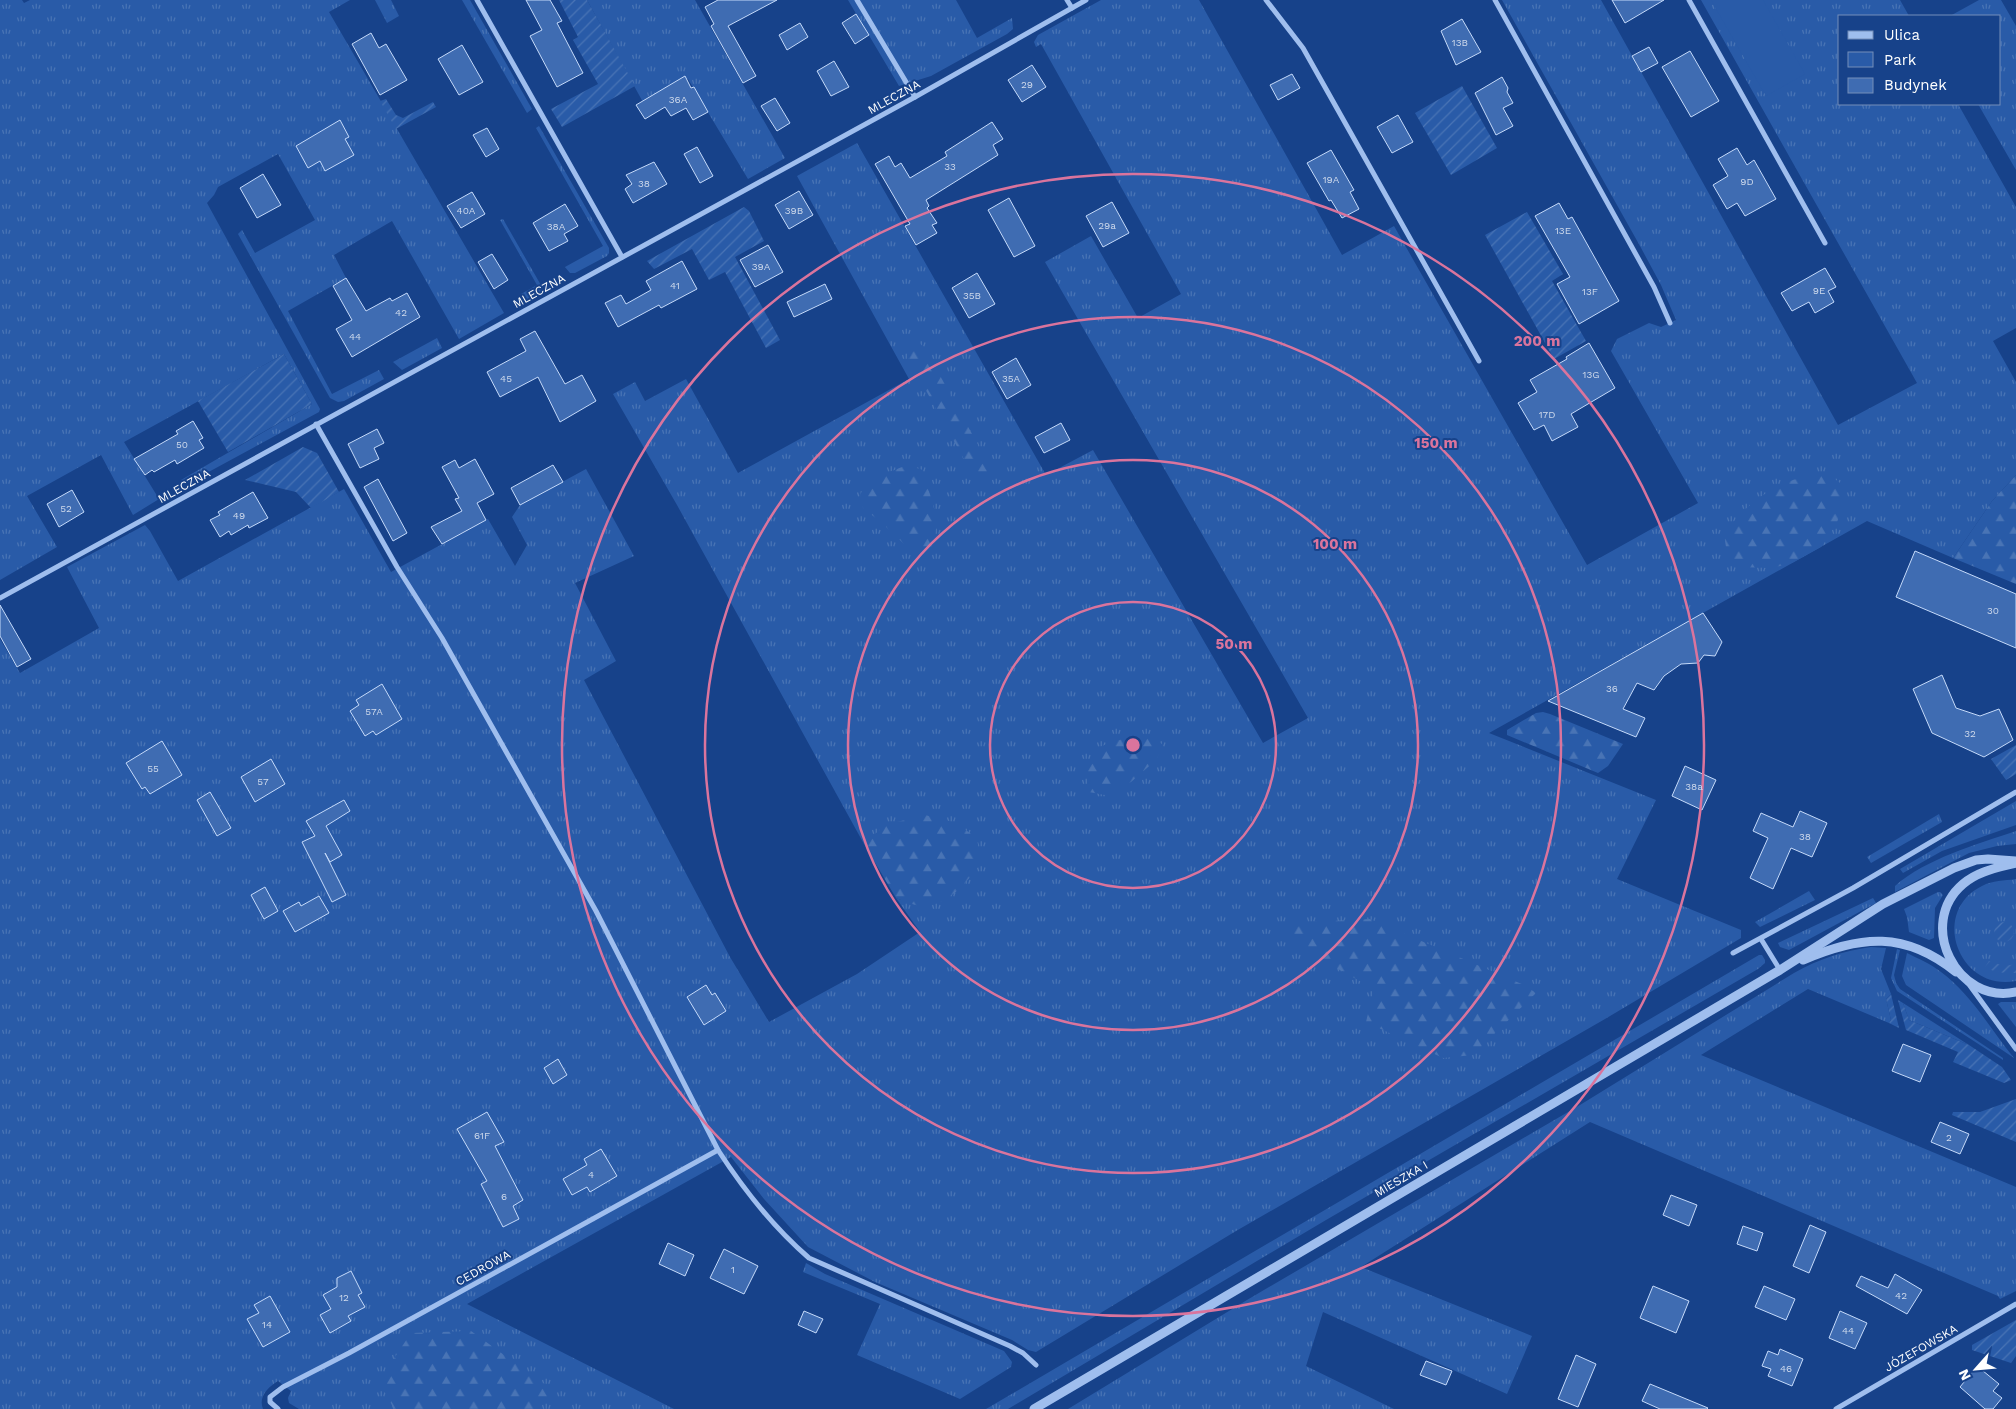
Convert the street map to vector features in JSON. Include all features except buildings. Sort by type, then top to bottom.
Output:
[{"type":"street","points":[[477,0],[622,257]]},
{"type":"street","points":[[857,0],[915,97]]},
{"type":"street","points":[[1068,0],[1072,8]]},
{"type":"street","name":"MLECZNA","points":[[0,598],[915,97],[1086,0]]},
{"type":"street","points":[[1266,0],[1303,48],[1479,361]]},
{"type":"street","points":[[1495,0],[1654,287],[1670,323]]},
{"type":"street","points":[[1689,0],[1825,243]]},
{"type":"street","points":[[316,424],[397,568],[442,638],[596,911],[718,1150],[735,1176],[762,1211],[787,1239],[808,1258],[1010,1346],[1023,1353],[1036,1365]]},
{"type":"street","points":[[1733,953],[1853,888],[2016,792]]},
{"type":"street","points":[[1780,970],[1883,904],[1954,868],[1976,860],[1988,859],[2016,862]]},
{"type":"street","points":[[2016,862],[1988,870],[1972,877],[1961,885],[1947,905],[1943,917],[1942,939],[1964,978],[2016,1049]]},
{"type":"street","points":[[1761,939],[1780,970]]},
{"type":"street","points":[[1780,970],[1838,947],[1872,942],[1899,942],[1918,948],[1940,960],[1978,987],[2010,994],[2016,992]]},
{"type":"street","name":"MIESZKA I","points":[[1034,1409],[1780,970]]},
{"type":"street","name":"CEDROWA","points":[[278,1409],[270,1402],[270,1397],[284,1387],[718,1150]]},
{"type":"street","name":"JÓZEFOWSKA","points":[[1836,1409],[2016,1304]]},
{"type":"green space","points":[[0,0],[22,0],[24,3],[30,0],[350,0],[329,12],[504,313],[459,339],[392,221],[334,255],[346,278],[288,311],[332,394],[379,370],[384,379],[344,401],[338,402],[330,398],[238,234],[242,230],[255,253],[315,220],[278,154],[218,187],[207,203],[320,409],[319,412],[192,481],[186,483],[181,480],[312,404],[284,354],[124,442],[159,499],[133,515],[101,455],[27,496],[57,547],[0,580]]},
{"type":"green space","points":[[375,0],[391,0],[399,16],[387,23]]},
{"type":"green space","points":[[462,0],[470,0],[532,109],[527,113]]},
{"type":"green space","points":[[559,0],[587,0],[635,86],[562,127],[551,109],[598,84],[573,40],[578,37]]},
{"type":"green space","points":[[587,0],[695,0],[785,158],[748,179],[688,79],[644,104]]},
{"type":"green space","points":[[848,0],[956,0],[977,38],[1012,18],[1013,29],[931,76],[899,86]]},
{"type":"green space","points":[[1101,0],[1199,0],[1342,255],[1394,226],[1587,565],[1698,503],[1611,351],[1617,339],[1649,323],[1661,327],[1676,320],[1661,285],[1640,246],[1502,0],[1601,0],[1838,425],[1917,383],[1701,0],[1900,0],[1908,15],[1838,15],[1838,105],[1959,105],[2016,207],[2016,328],[1993,341],[2016,382],[2016,475],[1992,501],[1953,558],[1867,521],[1489,733],[1656,800],[1617,879],[1741,930],[1741,938],[1605,1019],[1236,1231],[1036,1352],[875,1282],[808,1247],[764,1199],[731,1157],[467,1304],[674,1409],[299,1409],[289,1403],[288,1398],[291,1391],[278,1381],[263,1396],[263,1409],[0,1409],[0,639],[20,673],[99,628],[67,567],[145,525],[178,581],[344,489],[391,572],[488,519],[515,566],[527,545],[512,517],[520,505],[586,469],[634,556],[575,583],[616,661],[584,680],[730,957],[769,1022],[857,974],[920,932],[896,898],[901,900],[868,841],[864,844],[677,505],[613,394],[635,382],[645,401],[686,379],[738,473],[909,379],[797,176],[857,143],[1046,475],[1093,450],[1263,743],[1308,718],[1045,262],[1091,236],[1138,318],[1181,294],[1041,44],[1036,47],[1034,42],[1038,35]]},
{"type":"green space","points":[[1711,0],[1763,0],[1805,74],[1766,96]]},
{"type":"green space","points":[[1979,0],[2001,0],[2016,26],[2016,170],[1979,105],[2001,105],[2001,15],[1952,15]]},
{"type":"green space","points":[[1462,86],[1497,148],[1451,175],[1415,113]]},
{"type":"green space","points":[[386,99],[396,115],[403,118],[433,102],[436,107],[396,129],[380,101]]},
{"type":"green space","points":[[539,126],[609,248],[607,256],[575,273],[570,273],[565,267],[603,246],[536,128]]},
{"type":"green space","points":[[744,207],[749,211],[764,241],[735,257],[780,340],[766,348],[725,272],[709,280],[692,249],[654,269],[647,261]]},
{"type":"green space","points":[[1527,212],[1563,274],[1552,281],[1586,341],[1554,359],[1485,235]]},
{"type":"green space","points":[[503,219],[542,287],[543,291],[525,302],[521,294],[537,285],[500,220]]},
{"type":"green space","points":[[437,338],[442,348],[402,370],[393,362]]},
{"type":"green space","points":[[916,339],[926,350],[989,465],[988,476],[977,479],[971,472],[907,356],[907,346]]},
{"type":"green space","points":[[284,354],[312,404],[228,452],[198,401]]},
{"type":"green space","points":[[303,447],[317,453],[339,492],[311,508],[296,492],[245,480]]},
{"type":"green space","points":[[907,465],[923,470],[937,519],[933,554],[904,544],[863,508],[860,495],[867,481]]},
{"type":"green space","points":[[1826,472],[1840,483],[1847,497],[1837,522],[1821,547],[1792,563],[1772,568],[1738,567],[1728,560],[1724,534],[1734,521],[1756,500],[1795,479]]},
{"type":"green space","points":[[2016,475],[2016,584],[1953,558],[1992,501]]},
{"type":"green space","points":[[1543,712],[1623,744],[1608,766],[1598,773],[1507,735],[1507,730],[1536,713]]},
{"type":"green space","points":[[1152,736],[1163,745],[1156,760],[1131,782],[1105,795],[1089,792],[1088,763],[1094,753],[1102,746],[1112,742]]},
{"type":"green space","points":[[2016,745],[2016,774],[2006,780],[1991,759]]},
{"type":"green space","points":[[2016,801],[2016,825],[1942,851],[1903,873],[1900,869]]},
{"type":"green space","points":[[1939,814],[1942,822],[1871,863],[1867,857]]},
{"type":"green space","points":[[925,815],[957,823],[976,838],[983,860],[958,890],[942,901],[923,906],[896,898],[864,844],[885,825]]},
{"type":"green space","points":[[2016,831],[2016,844],[1997,846],[1969,853],[1895,892],[1895,886],[1907,876],[1936,860]]},
{"type":"green space","points":[[2016,879],[2016,981],[1996,981],[1979,974],[1966,963],[1958,947],[1954,930],[1957,913],[1966,898],[1982,886]]},
{"type":"green space","points":[[1809,891],[1815,900],[1760,927],[1755,922]]},
{"type":"green space","points":[[1938,892],[1943,895],[1935,908],[1934,938],[1929,940],[1909,932],[1904,909]]},
{"type":"green space","points":[[1873,898],[1876,903],[1789,950],[1780,947],[1778,943]]},
{"type":"green space","points":[[1370,919],[1524,985],[1536,993],[1473,1055],[1443,1058],[1366,1022],[1374,989],[1322,960],[1290,937],[1292,923]]},
{"type":"green space","points":[[2000,922],[2008,922],[2014,928],[2014,936],[2008,942],[2000,942],[1994,936],[1994,928]]},
{"type":"green space","points":[[1871,947],[1886,948],[1881,969],[1891,994],[1886,999],[1891,1020],[1889,1023],[1808,989],[1701,1055],[2016,1187],[2016,1291],[2000,1299],[1998,1296],[1590,1122],[1361,1267],[1532,1336],[1507,1394],[1323,1312],[1306,1366],[1394,1409],[1068,1409],[1247,1300],[1580,1105],[1794,973],[1831,956]]},
{"type":"green space","points":[[1897,949],[1900,950],[1894,975],[1900,989],[2003,1058],[2003,1060],[1897,991],[1891,978]]},
{"type":"green space","points":[[1907,953],[1933,966],[1952,981],[1971,1001],[2014,1058],[1906,985],[1902,976]]},
{"type":"green space","points":[[1759,955],[1762,955],[1765,963],[1758,969],[1326,1220],[1008,1409],[986,1409]]},
{"type":"green space","points":[[1989,961],[2004,966],[2016,964],[2016,973],[1989,969],[1985,967]]},
{"type":"green space","points":[[1891,994],[1899,1028],[1889,1023],[1891,1020],[1886,999]]},
{"type":"green space","points":[[1898,1000],[1903,1003],[1909,1020],[1969,1045],[2002,1067],[2011,1080],[2004,1083],[1953,1062],[1958,1052],[1906,1030]]},
{"type":"green space","points":[[2001,1002],[2016,1002],[2016,1027],[1998,1004]]},
{"type":"green space","points":[[1903,1003],[1969,1045],[1909,1020]]},
{"type":"green space","points":[[2016,1099],[2016,1142],[1952,1115],[1953,1112],[1980,1112]]},
{"type":"green space","points":[[806,1263],[825,1274],[1004,1351],[1012,1362],[1011,1367],[960,1399],[857,1355],[880,1304],[803,1272]]},
{"type":"green space","points":[[2016,1320],[2016,1356],[2011,1363],[1972,1350],[1972,1345]]},
{"type":"green space","points":[[471,1331],[554,1391],[536,1409],[394,1409],[379,1381],[411,1333]]}]
